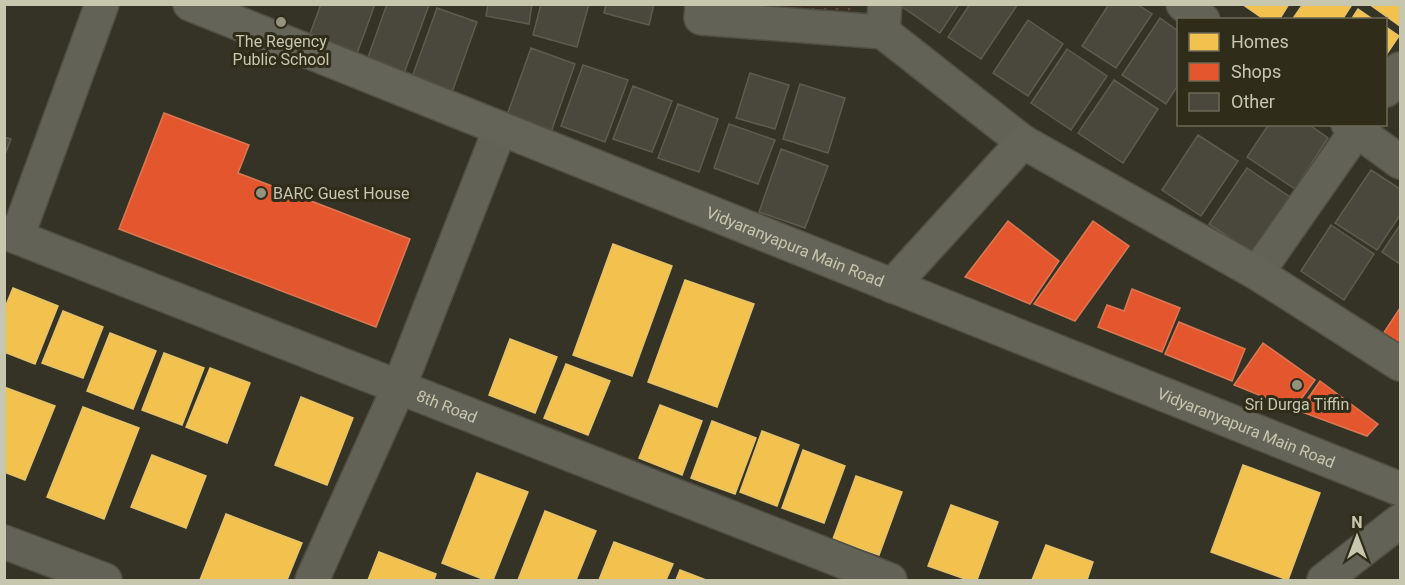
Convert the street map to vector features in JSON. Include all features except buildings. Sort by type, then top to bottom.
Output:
[{"type":"main road","name":"Vidyaranyapura Main Road","points":[[190,4],[1401,489]]},
{"type":"main road","points":[[892,286],[1023,142],[1257,273],[1401,363]]},
{"type":"street","points":[[11,234],[102,4]]},
{"type":"street","points":[[702,4],[701,18],[884,18],[1023,142]]},
{"type":"street","points":[[1183,4],[1200,18]]},
{"type":"street","points":[[1387,89],[1401,69]]},
{"type":"street","points":[[1257,273],[1356,127],[1401,162]]},
{"type":"street","points":[[312,580],[399,387],[500,129]]},
{"type":"street","name":"8th Road","points":[[11,234],[890,580]]},
{"type":"street","points":[[1324,580],[1401,520]]},
{"type":"street","points":[[4,542],[105,580]]},
{"type":"shaded area","points":[[720,4],[853,5],[853,16]]},
{"type":"place","name":"The Regency Public School","points":[[281,22]]},
{"type":"place","name":"BARC Guest House","points":[[261,193]]},
{"type":"place","name":"Sri Durga Tiffin","points":[[1297,385]]}]
